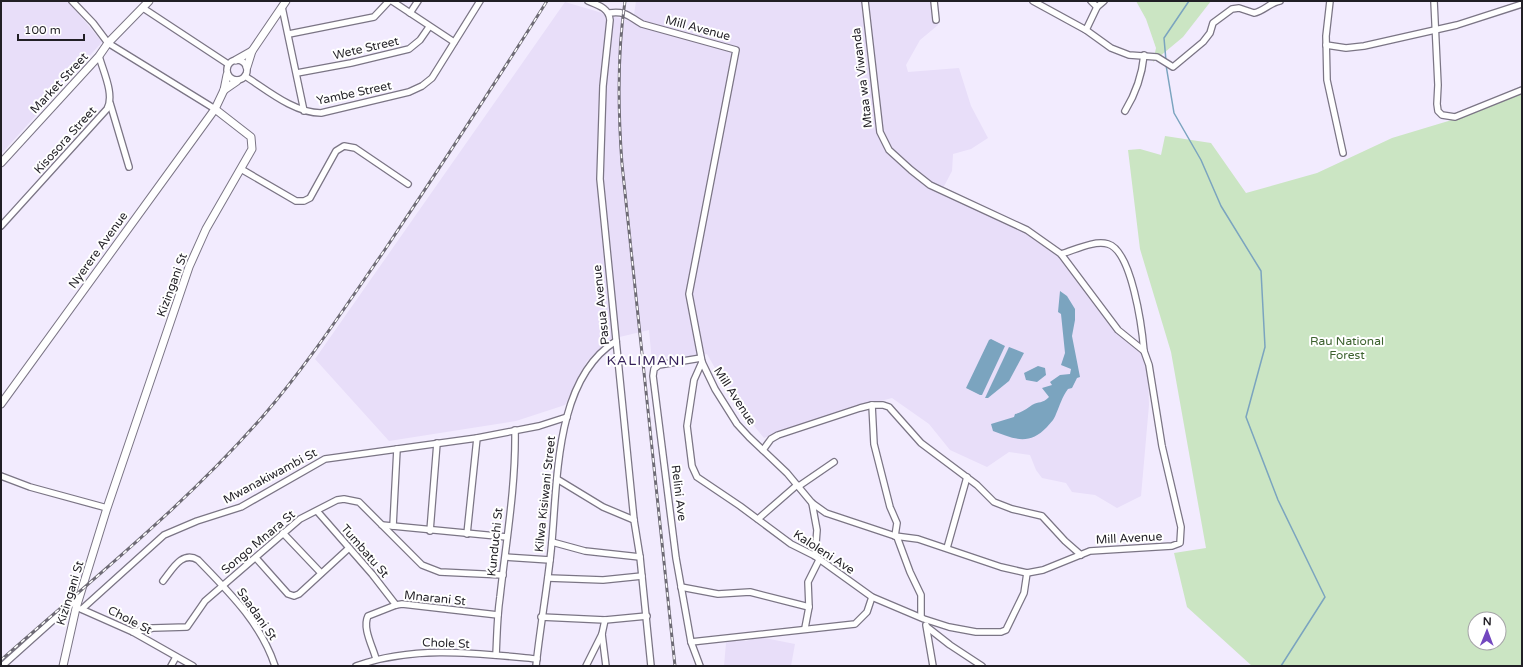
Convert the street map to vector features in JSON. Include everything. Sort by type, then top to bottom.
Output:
[{"type":"street","name":"Kizingani St","points":[[63,666],[79,608],[80,596],[107,508],[189,267],[206,229],[252,149],[253,140],[247,132],[215,109],[108,43],[93,23],[72,1]]},
{"type":"street","name":"Market Street","points":[[1,163],[99,56],[108,43],[149,1]]},
{"type":"street","points":[[289,34],[374,18],[389,1]]},
{"type":"street","points":[[392,1],[454,42]]},
{"type":"street","points":[[410,13],[418,1]]},
{"type":"street","name":"Yambe Street","points":[[245,76],[304,111],[321,113],[409,92],[422,86],[432,78],[480,1]]},
{"type":"street","points":[[588,1],[601,7],[609,14]]},
{"type":"street","name":"Mtaa wa Viwanda","points":[[865,1],[880,132],[885,144],[911,170],[930,185],[1032,232],[1061,254],[1118,330],[1144,351]]},
{"type":"street","points":[[934,1],[936,20]]},
{"type":"street","points":[[1033,1],[1086,30],[1111,48],[1129,55],[1144,55],[1163,59],[1174,66],[1203,42],[1210,33],[1213,23],[1232,9],[1239,8],[1254,13],[1277,1]]},
{"type":"street","points":[[1091,1],[1097,7]]},
{"type":"street","points":[[1086,30],[1097,7],[1104,1]]},
{"type":"street","points":[[1330,1],[1326,45],[1327,80],[1343,153]]},
{"type":"street","points":[[1434,1],[1438,111],[1442,115],[1455,117],[1522,90]]},
{"type":"street","points":[[284,4],[304,111]]},
{"type":"street","points":[[224,90],[245,76],[252,51],[284,4]]},
{"type":"street","points":[[1326,45],[1346,48],[1364,46],[1457,25],[1522,4]]},
{"type":"street","points":[[143,8],[228,64]]},
{"type":"street","name":"Mill Avenue","points":[[609,14],[623,12],[630,15],[642,24],[736,50],[689,294],[701,360],[710,380],[738,424],[798,485],[812,503],[826,513],[896,537],[918,539],[1001,567],[1027,573],[1043,570],[1090,551],[1172,546],[1180,543],[1181,527],[1162,446],[1149,365],[1144,351]]},
{"type":"street","name":"Pasua Avenue","points":[[609,14],[610,20],[600,136],[600,179],[634,520],[647,616],[651,666]]},
{"type":"street","name":"Wete Street","points":[[297,73],[352,63],[409,49],[420,40],[429,26]]},
{"type":"street","points":[[237,81],[231,79],[227,75],[226,70],[228,64],[252,51]]},
{"type":"street","points":[[1125,111],[1138,87],[1143,70],[1144,55]]},
{"type":"street","name":"Kisosora Street","points":[[1,226],[110,103],[99,56]]},
{"type":"street","points":[[236,60],[241,60],[247,67]]},
{"type":"street","name":"Nyerere Avenue","points":[[1,404],[215,109],[224,90],[227,75]]},
{"type":"street","points":[[110,103],[129,166]]},
{"type":"street","points":[[241,170],[296,201],[304,201],[310,198],[336,151],[344,146],[354,148],[408,184]]},
{"type":"street","points":[[1061,254],[1097,243],[1107,243],[1117,250],[1132,280],[1136,293],[1144,351]]},
{"type":"street","name":"Kilwa Kisiwani Street","points":[[536,666],[541,617],[548,578],[552,542],[560,449],[567,416],[574,396],[590,367],[598,355],[616,341]]},
{"type":"street","name":"Kaloleni Ave","points":[[701,360],[694,380],[687,426],[692,466],[697,477],[758,518],[791,544],[817,558],[872,597],[923,618],[965,630],[1004,632],[1024,593],[1027,573]]},
{"type":"street","name":"Relini Ave","points":[[700,666],[691,642],[676,558],[653,376],[654,369],[659,365],[701,360]]},
{"type":"street","points":[[763,450],[771,439],[778,435],[872,405],[883,405],[889,407],[921,443],[967,477],[1000,504],[1042,516],[1065,541],[1081,555]]},
{"type":"street","points":[[872,405],[874,444],[890,507],[897,523],[896,537],[921,595],[923,618],[927,626],[933,666]]},
{"type":"street","name":"Mwanakiwambi St","points":[[79,608],[164,535],[197,521],[236,509],[325,459],[477,438],[515,430],[567,416]]},
{"type":"street","name":"Kunduchi St","points":[[496,655],[498,615],[504,575],[514,474],[515,430]]},
{"type":"street","points":[[467,534],[477,438]]},
{"type":"street","points":[[430,531],[435,486],[437,443]]},
{"type":"street","points":[[393,526],[397,449]]},
{"type":"street","points":[[758,518],[798,485],[834,462]]},
{"type":"street","points":[[1,476],[107,508]]},
{"type":"street","points":[[947,548],[967,477]]},
{"type":"street","points":[[557,479],[603,507],[634,520]]},
{"type":"street","name":"Songo Mnara St","points":[[133,632],[153,628],[186,627],[193,621],[206,602],[283,533],[300,519],[317,512],[337,500],[351,499],[360,502],[414,559],[429,568],[440,572],[504,575]]},
{"type":"street","points":[[805,628],[809,607],[808,582],[817,558],[817,530],[812,503]]},
{"type":"street","name":"Tumbatu St","points":[[317,512],[372,574],[396,605]]},
{"type":"street","points":[[382,525],[430,531],[507,537]]},
{"type":"street","points":[[283,533],[321,573]]},
{"type":"street","points":[[552,542],[585,551],[640,557]]},
{"type":"street","points":[[256,558],[291,595],[299,594],[348,548]]},
{"type":"street","name":"Saadani St","points":[[163,581],[183,558],[190,557],[198,560],[224,586],[242,607],[262,635],[275,666]]},
{"type":"street","points":[[506,557],[550,560]]},
{"type":"street","points":[[548,578],[603,580],[642,576]]},
{"type":"street","points":[[681,588],[718,594],[750,592],[809,607]]},
{"type":"street","points":[[2,666],[80,596]]},
{"type":"street","points":[[691,642],[805,628],[837,627],[855,624],[867,612],[872,597]]},
{"type":"street","name":"Mnarani St","points":[[376,659],[366,627],[366,620],[368,616],[396,605],[498,615]]},
{"type":"street","name":"Chole St","points":[[79,608],[133,632],[193,666]]},
{"type":"street","points":[[541,617],[605,620],[647,616]]},
{"type":"street","points":[[586,666],[602,634],[605,620]]},
{"type":"street","points":[[927,626],[950,645],[982,666]]},
{"type":"street","points":[[602,634],[606,666]]},
{"type":"street","name":"Chole St","points":[[356,666],[376,659],[429,652],[496,655],[537,660]]},
{"type":"street","points":[[171,666],[176,657]]},
{"type":"shaded area","points":[[1,1],[68,1],[102,42],[1,154]]},
{"type":"shaded area","points":[[636,1],[936,1],[938,25],[920,40],[906,65],[908,72],[959,68],[971,106],[988,138],[971,149],[953,154],[952,171],[940,194],[1022,227],[1062,254],[1120,327],[1134,339],[1143,342],[1148,372],[1149,405],[1141,496],[1117,508],[1095,495],[1072,492],[1066,483],[1042,478],[1036,470],[1030,455],[1009,452],[987,467],[950,450],[929,424],[892,398],[828,415],[764,438],[735,403],[707,354],[690,358],[652,362],[649,330],[611,339],[587,361],[565,405],[516,421],[389,441],[315,359],[565,2],[633,22]]},
{"type":"shaded area","points":[[759,637],[795,644],[791,666],[724,666],[726,643],[729,639],[746,641]]},
{"type":"green space","points":[[1136,1],[1211,1],[1183,37],[1153,62],[1156,48],[1146,19]]},
{"type":"green space","name":"Rau National Forest","points":[[1522,93],[1522,666],[1252,666],[1187,607],[1174,553],[1206,548],[1171,352],[1140,249],[1128,150],[1140,149],[1161,155],[1165,136],[1211,143],[1246,193],[1317,173],[1392,138],[1455,119]]},
{"type":"water","points":[[1060,291],[1067,296],[1075,309],[1075,320],[1072,336],[1080,377],[1077,378],[1072,388],[1068,389],[1055,416],[1047,427],[1034,437],[1021,439],[993,431],[991,424],[1014,417],[1015,414],[1034,404],[1044,401],[1049,397],[1042,388],[1052,385],[1050,382],[1060,375],[1070,374],[1071,369],[1061,365],[1065,353],[1061,314],[1058,312]]},
{"type":"water","points":[[991,339],[1005,346],[982,395],[980,395],[966,388],[989,340]]},
{"type":"water","points":[[1009,347],[1024,353],[1009,381],[988,398],[985,398]]},
{"type":"water","points":[[1038,366],[1045,368],[1046,375],[1037,382],[1026,380],[1024,373]]},
{"type":"waterway","points":[[1166,61],[1164,38],[1189,1]]},
{"type":"waterway","points":[[1166,65],[1174,113],[1201,160],[1221,206],[1261,271],[1265,347],[1246,417],[1278,500],[1325,597],[1281,666]]},
{"type":"railway","points":[[1,660],[170,512],[234,448],[280,396],[326,335],[384,251],[547,1]]},
{"type":"railway","points":[[625,1],[619,62],[622,164],[675,666]]},
{"type":"district","name":"KALIMANI","points":[[646,360]]}]
